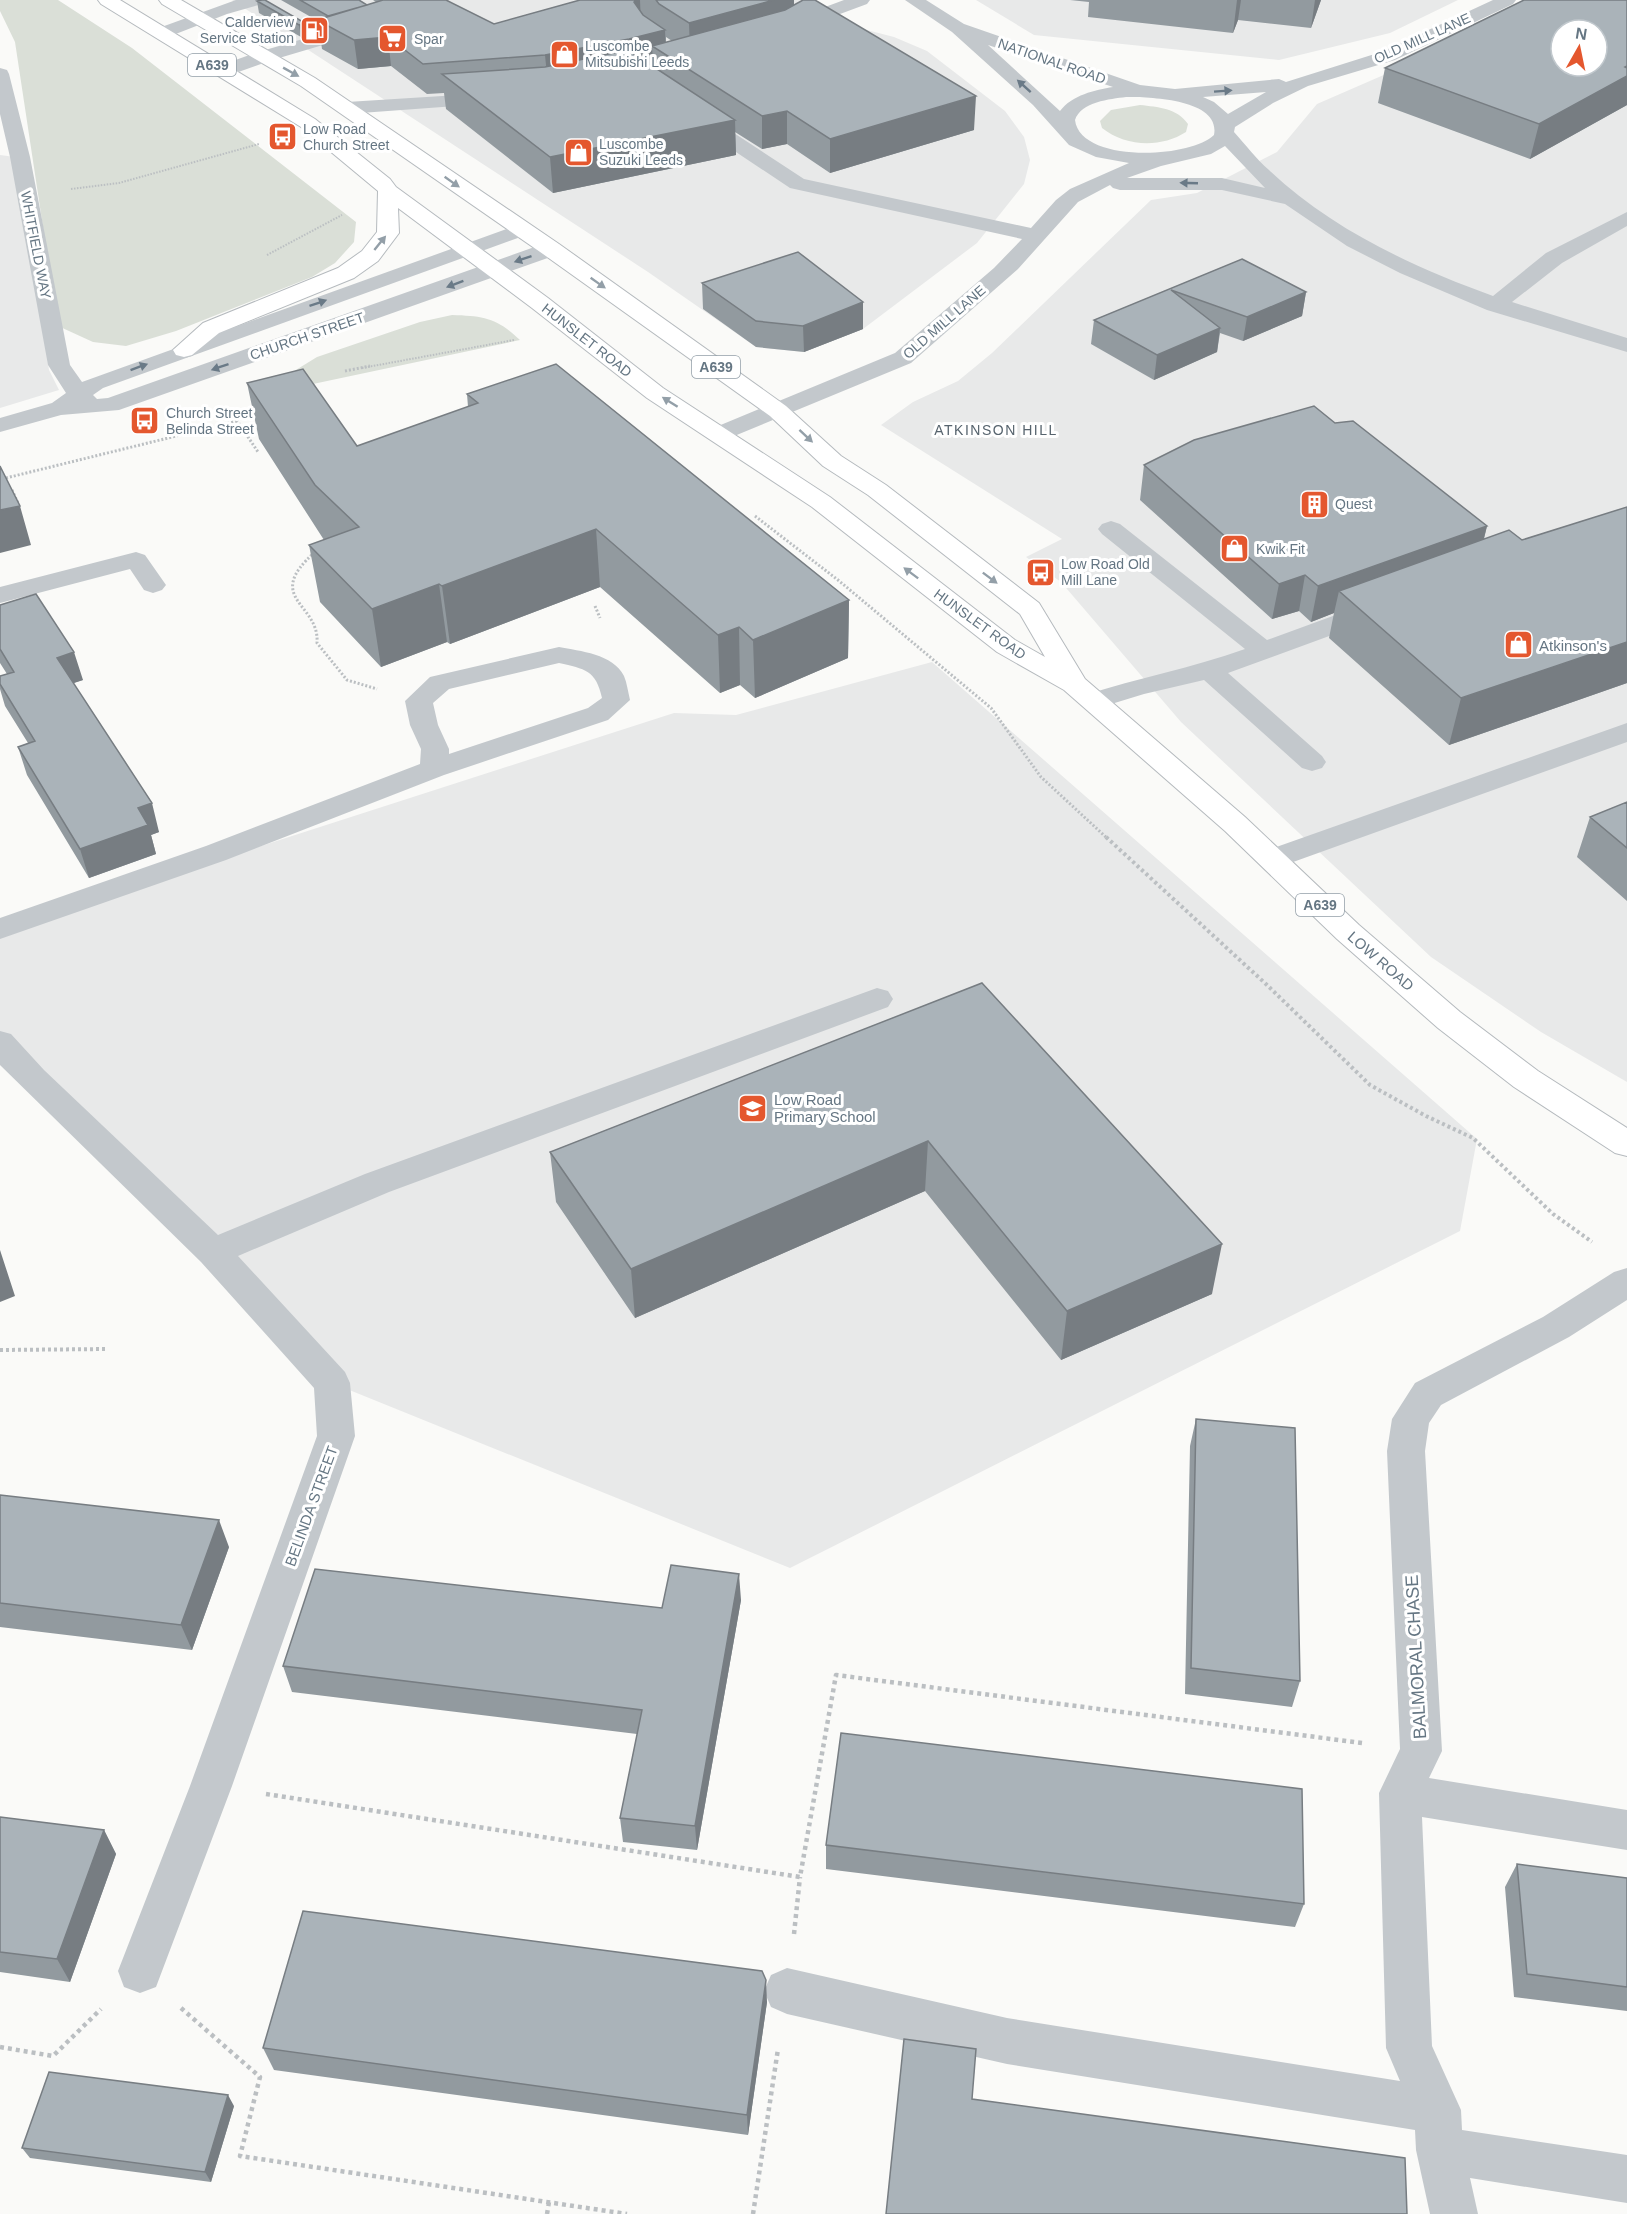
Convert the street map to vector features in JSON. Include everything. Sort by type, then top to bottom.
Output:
[{"type":"main road","name":"HUNSLET ROAD","points":[[107,0],[317,130],[382,183],[388,191],[495,269],[655,393],[821,502],[1006,646],[1084,692]]},
{"type":"main road","name":"HUNSLET ROAD","points":[[168,0],[308,82],[347,108],[551,249],[778,411],[832,461],[878,490],[1030,609],[1084,692]]},
{"type":"main road","points":[[184,350],[211,328],[346,273],[370,256],[388,233],[388,191]]},
{"type":"main road","name":"LOW ROAD","points":[[1084,692],[1144,747],[1236,824],[1348,932],[1449,1020],[1526,1079],[1627,1144]]},
{"type":"street","points":[[223,71],[262,57],[418,11],[440,0]]},
{"type":"street","points":[[779,36],[807,20],[861,0]]},
{"type":"street","name":"NATIONAL ROAD","points":[[914,0],[958,28],[1040,101],[1069,132],[1086,146],[1107,154],[1132,159],[1166,159]]},
{"type":"street","name":"OLD MILL LANE","points":[[1069,132],[1065,117],[1072,108],[1085,100],[1103,94],[1206,92],[1301,82],[1388,56],[1506,0]]},
{"type":"street","points":[[162,33],[198,18],[264,2]]},
{"type":"street","points":[[372,10],[389,19]]},
{"type":"street","points":[[339,19],[358,29]]},
{"type":"street","points":[[310,27],[328,38]]},
{"type":"street","name":"NATIONAL ROAD","points":[[958,28],[1035,56],[1156,92],[1187,98],[1206,106],[1218,115],[1224,129],[1258,173],[1288,199]]},
{"type":"street","name":"WHITFIELD WAY","points":[[0,74],[10,158],[26,191],[59,365],[77,403]]},
{"type":"street","name":"OLD MILL LANE","points":[[719,434],[903,358],[1017,258],[1084,190],[1166,159],[1208,149],[1219,141],[1224,129],[1243,112],[1301,82]]},
{"type":"street","points":[[347,108],[508,97]]},
{"type":"street","points":[[680,106],[797,184],[1037,236]]},
{"type":"street","points":[[1069,132],[1084,190],[1165,183],[1222,184],[1288,199]]},
{"type":"street","points":[[1166,159],[1288,199],[1329,226],[1392,260],[1495,305],[1627,345]]},
{"type":"street","points":[[1495,305],[1554,258],[1627,218]]},
{"type":"street","name":"CHURCH STREET","points":[[77,403],[95,383],[522,230]]},
{"type":"street","name":"CHURCH STREET","points":[[0,425],[77,403],[111,405],[551,249]]},
{"type":"street","points":[[1112,529],[1264,651]]},
{"type":"street","points":[[0,595],[136,560],[153,585]]},
{"type":"street","points":[[1084,692],[1136,688],[1209,671],[1396,602]]},
{"type":"street","points":[[0,929],[216,853],[434,769],[598,714],[616,700],[611,677],[592,662],[559,655],[440,683],[419,701],[424,724],[435,749],[434,769]]},
{"type":"street","points":[[1209,671],[1312,762]]},
{"type":"street","points":[[1272,859],[1627,732]]},
{"type":"street","points":[[213,1252],[377,1183],[877,999]]},
{"type":"street","name":"BELINDA STREET","points":[[0,1042],[32,1078],[213,1252],[332,1383],[336,1436],[212,1786],[140,1971]]},
{"type":"street","name":"BALMORAL CHASE","points":[[1454,2214],[1439,2130],[1409,2048],[1400,1793],[1421,1751],[1406,1451],[1411,1419],[1428,1394],[1556,1327],[1626,1287]]},
{"type":"street","points":[[1400,1793],[1627,1830]]},
{"type":"street","points":[[787,1991],[1007,2041],[1439,2130],[1627,2179]]},
{"type":"path","points":[[26,191],[119,183],[225,152],[317,130]]},
{"type":"path","points":[[6,478],[237,421]]},
{"type":"path","points":[[3,472],[18,503]]},
{"type":"path","points":[[748,511],[838,580],[991,708],[1041,777],[1267,985],[1370,1085],[1426,1116],[1473,1138],[1553,1214],[1599,1247]]},
{"type":"path","points":[[322,548],[305,559],[296,571],[292,583],[295,599],[318,630],[317,643],[347,680],[419,701]]},
{"type":"path","points":[[0,1350],[107,1349]]},
{"type":"path","points":[[212,1786],[800,1877],[836,1675],[1421,1751]]},
{"type":"path","points":[[0,2047],[53,2056],[140,1971],[260,2077],[240,2156],[627,2214]]},
{"type":"path","points":[[547,2214],[549,2202]]},
{"type":"shaded area","points":[[0,0],[58,0],[132,48],[356,222],[354,242],[335,263],[312,277],[176,331],[126,346],[93,342],[58,326],[15,42],[0,11]]},
{"type":"shaded area","points":[[232,0],[815,0],[863,29],[894,37],[927,51],[1005,111],[1024,137],[1030,160],[1024,184],[977,243],[863,329],[804,352],[756,347],[648,272]]},
{"type":"shaded area","points":[[976,0],[1458,0],[1390,33],[1279,60],[1034,35]]},
{"type":"shaded area","points":[[1556,0],[1627,0],[1627,1082],[1541,1032],[1431,957],[1181,722],[1061,582],[1026,557],[1062,539],[881,425],[913,402],[958,381],[992,353],[1151,200],[1197,193],[1277,152],[1317,104]]},
{"type":"shaded area","points":[[1140,105],[1173,111],[1188,124],[1186,132],[1166,141],[1144,143],[1122,139],[1102,128],[1100,121],[1111,110]]},
{"type":"shaded area","points":[[0,155],[15,157],[23,191],[49,370],[59,390],[0,408]]},
{"type":"shaded area","points":[[452,315],[473,316],[489,320],[504,327],[520,340],[252,397],[317,357],[420,322]]},
{"type":"shaded area","name":"Low Road Primary School","points":[[932,662],[1477,1139],[1460,1231],[790,1568],[332,1383],[0,1042],[0,930],[674,713],[736,715]]},
{"type":"building","points":[[265,0],[305,23],[299,25],[257,1]]},
{"type":"building","points":[[300,0],[359,0],[367,5],[328,16]]},
{"type":"building","points":[[383,0],[446,0],[494,24],[580,0],[636,0],[634,2],[643,15],[665,30],[545,55],[423,64],[388,37],[354,40],[317,20]]},
{"type":"building","points":[[656,0],[774,0],[689,23]]},
{"type":"building","points":[[803,0],[815,0],[976,96],[830,139],[787,111],[762,116],[652,46],[785,10]]},
{"type":"building","points":[[1524,0],[1627,0],[1627,66],[1625,67],[1627,76],[1539,124],[1385,68]]},
{"type":"building","points":[[628,50],[735,120],[550,157],[442,74],[545,67]]},
{"type":"building","points":[[798,252],[863,302],[803,326],[756,321],[702,283]]},
{"type":"building","points":[[1242,259],[1306,292],[1247,317],[1171,290],[1220,328],[1157,355],[1094,320]]},
{"type":"building","points":[[556,364],[849,600],[753,640],[739,627],[718,635],[596,529],[442,586],[439,584],[372,609],[309,545],[359,527],[315,485],[247,383],[303,369],[357,446],[478,403],[467,394]]},
{"type":"building","points":[[1314,406],[1335,423],[1353,421],[1487,526],[1318,586],[1305,575],[1279,584],[1144,465],[1194,440]]},
{"type":"building","points":[[0,466],[20,506],[0,510]]},
{"type":"building","points":[[1627,507],[1627,642],[1461,698],[1339,591],[1509,530],[1522,540]]},
{"type":"building","points":[[36,594],[74,652],[57,658],[152,803],[138,808],[148,825],[80,849],[18,747],[35,741],[0,684],[0,676],[14,672],[0,649],[0,605]]},
{"type":"building","points":[[1627,802],[1627,848],[1590,817]]},
{"type":"building","points":[[982,983],[1222,1244],[1067,1311],[928,1141],[631,1269],[550,1152]]},
{"type":"building","points":[[1196,1419],[1295,1428],[1300,1681],[1191,1668]]},
{"type":"building","points":[[0,1495],[219,1520],[181,1625],[0,1603]]},
{"type":"building","points":[[671,1565],[739,1574],[695,1826],[620,1818],[642,1710],[283,1666],[315,1569],[662,1608]]},
{"type":"building","points":[[841,1733],[1302,1789],[1304,1904],[826,1845]]},
{"type":"building","points":[[0,1817],[104,1830],[57,1959],[0,1952]]},
{"type":"building","points":[[1517,1864],[1627,1878],[1627,1987],[1527,1974]]},
{"type":"building","points":[[303,1911],[762,1971],[766,1980],[747,2115],[263,2048]]},
{"type":"building","points":[[904,2039],[976,2049],[972,2099],[1405,2158],[1407,2214],[886,2214]]},
{"type":"building","points":[[49,2072],[228,2095],[205,2172],[22,2148]]},
{"type":"place","name":"Calderview Service Station","points":[[315,30]]},
{"type":"place","name":"Spar","points":[[393,39]]},
{"type":"place","name":"Luscombe Mitsubishi Leeds","points":[[564,54]]},
{"type":"place","name":"Low Road Church Street","points":[[282,137]]},
{"type":"place","name":"Luscombe Suzuki Leeds","points":[[578,152]]},
{"type":"place","name":"Church Street Belinda Street","points":[[145,421]]},
{"type":"place","name":"Quest","points":[[1314,504]]},
{"type":"place","name":"Kwik Fit","points":[[1235,549]]},
{"type":"place","name":"Low Road Old Mill Lane","points":[[1040,572]]},
{"type":"place","name":"Atkinson's","points":[[1518,645]]},
{"type":"place","name":"Low Road Primary School","points":[[753,1108]]},
{"type":"district","name":"ATKINSON HILL","points":[[996,430]]}]
